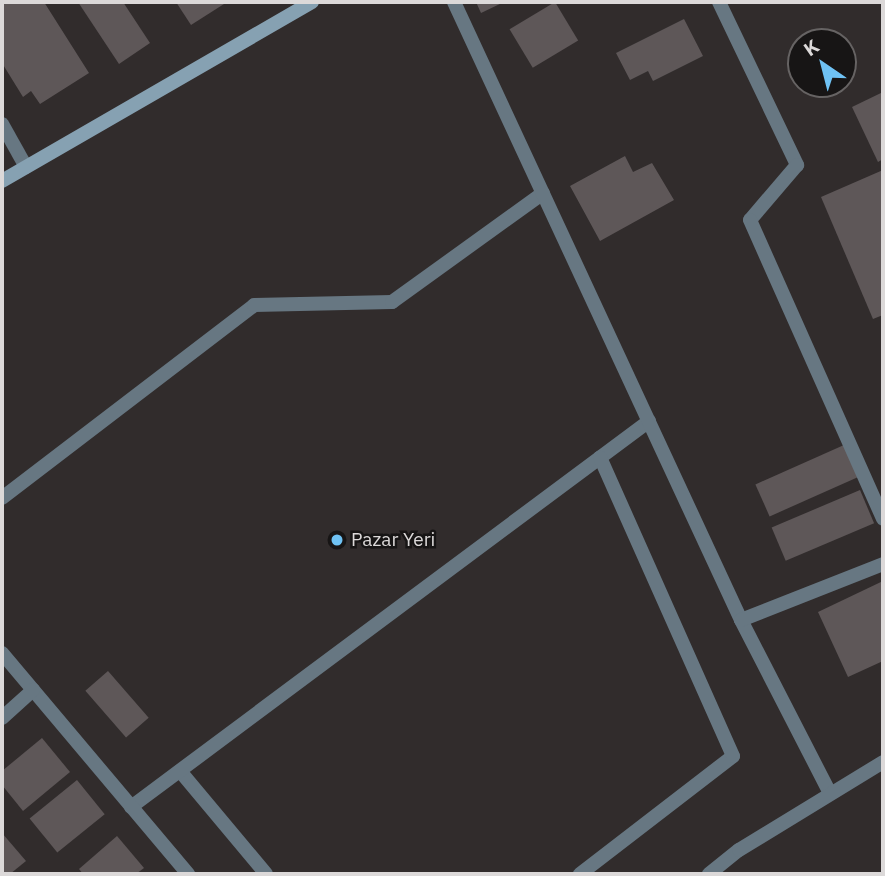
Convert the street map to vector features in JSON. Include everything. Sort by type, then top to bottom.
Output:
[{"type":"street","points":[[2,181],[312,2]]},
{"type":"street","points":[[454,2],[741,621],[830,793]]},
{"type":"street","points":[[719,2],[797,165],[750,220],[883,519]]},
{"type":"street","points":[[2,124],[26,167]]},
{"type":"street","points":[[2,498],[254,305],[392,302],[543,193]]},
{"type":"street","points":[[131,807],[649,421]]},
{"type":"street","points":[[579,874],[733,756],[600,457]]},
{"type":"street","points":[[741,621],[883,564]]},
{"type":"street","points":[[2,653],[188,874]]},
{"type":"street","points":[[2,718],[33,690]]},
{"type":"street","points":[[709,874],[739,850],[883,762]]},
{"type":"street","points":[[180,771],[266,874]]},
{"type":"building","points":[[2,2],[44,2],[89,73],[40,104],[31,91],[23,97],[2,63]]},
{"type":"building","points":[[78,2],[123,2],[150,43],[119,64]]},
{"type":"building","points":[[176,2],[223,2],[224,4],[191,25]]},
{"type":"building","points":[[476,2],[504,2],[481,13]]},
{"type":"building","points":[[555,2],[578,41],[533,68],[510,29]]},
{"type":"building","points":[[684,19],[703,56],[653,81],[648,71],[630,80],[616,53]]},
{"type":"building","points":[[883,92],[883,159],[878,162],[852,107]]},
{"type":"building","points":[[625,156],[633,172],[652,163],[674,200],[600,241],[570,186]]},
{"type":"building","points":[[883,170],[883,315],[873,319],[821,197]]},
{"type":"building","points":[[844,445],[858,477],[770,516],[755,484]]},
{"type":"building","points":[[860,490],[874,523],[786,561],[772,528]]},
{"type":"building","points":[[883,581],[883,661],[848,677],[818,612]]},
{"type":"building","points":[[108,671],[149,718],[126,737],[85,691]]},
{"type":"building","points":[[42,738],[70,772],[23,811],[2,785],[2,771]]},
{"type":"building","points":[[77,780],[105,814],[57,853],[30,818]]},
{"type":"building","points":[[2,833],[26,861],[10,874],[2,874]]},
{"type":"building","points":[[117,836],[144,868],[136,874],[83,874],[79,869]]},
{"type":"place","name":"Pazar Yeri","points":[[337,540]]}]
